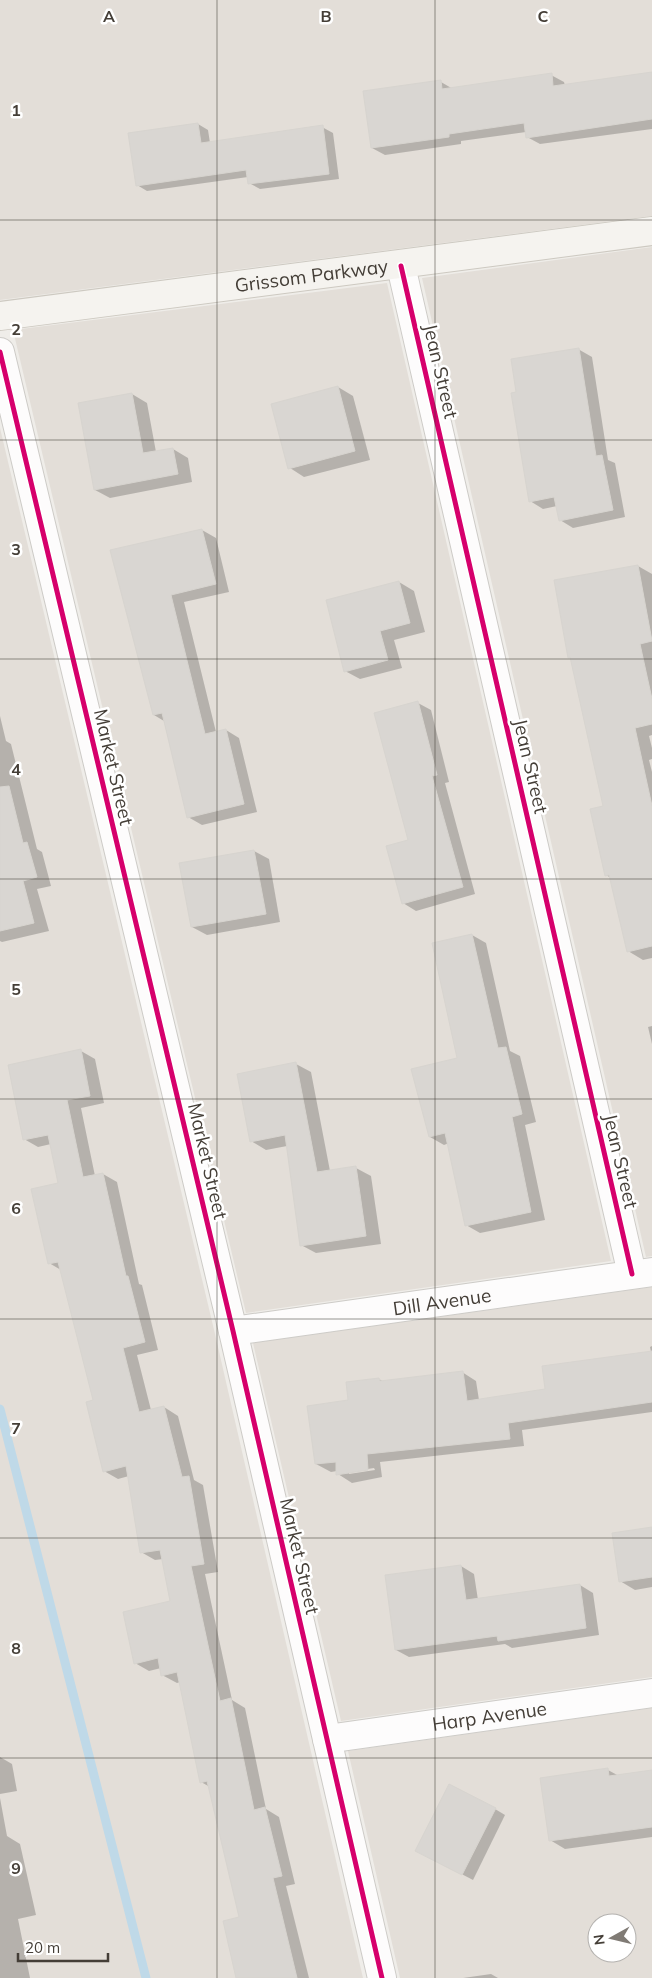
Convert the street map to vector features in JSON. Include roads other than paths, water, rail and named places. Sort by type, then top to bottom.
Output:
[{"type":"main road","name":"Grissom Parkway","points":[[0,316],[401,266],[652,231]]},
{"type":"street","name":"Jean Street","points":[[401,266],[642,1273]]},
{"type":"street","name":"Market Street","points":[[0,352],[233,1331],[382,1978]]},
{"type":"street","name":"Dill Avenue","points":[[233,1331],[642,1273]]},
{"type":"street","name":"Harp Avenue","points":[[327,1739],[652,1693]]},
{"type":"waterway","points":[[0,1409],[146,1978]]}]
